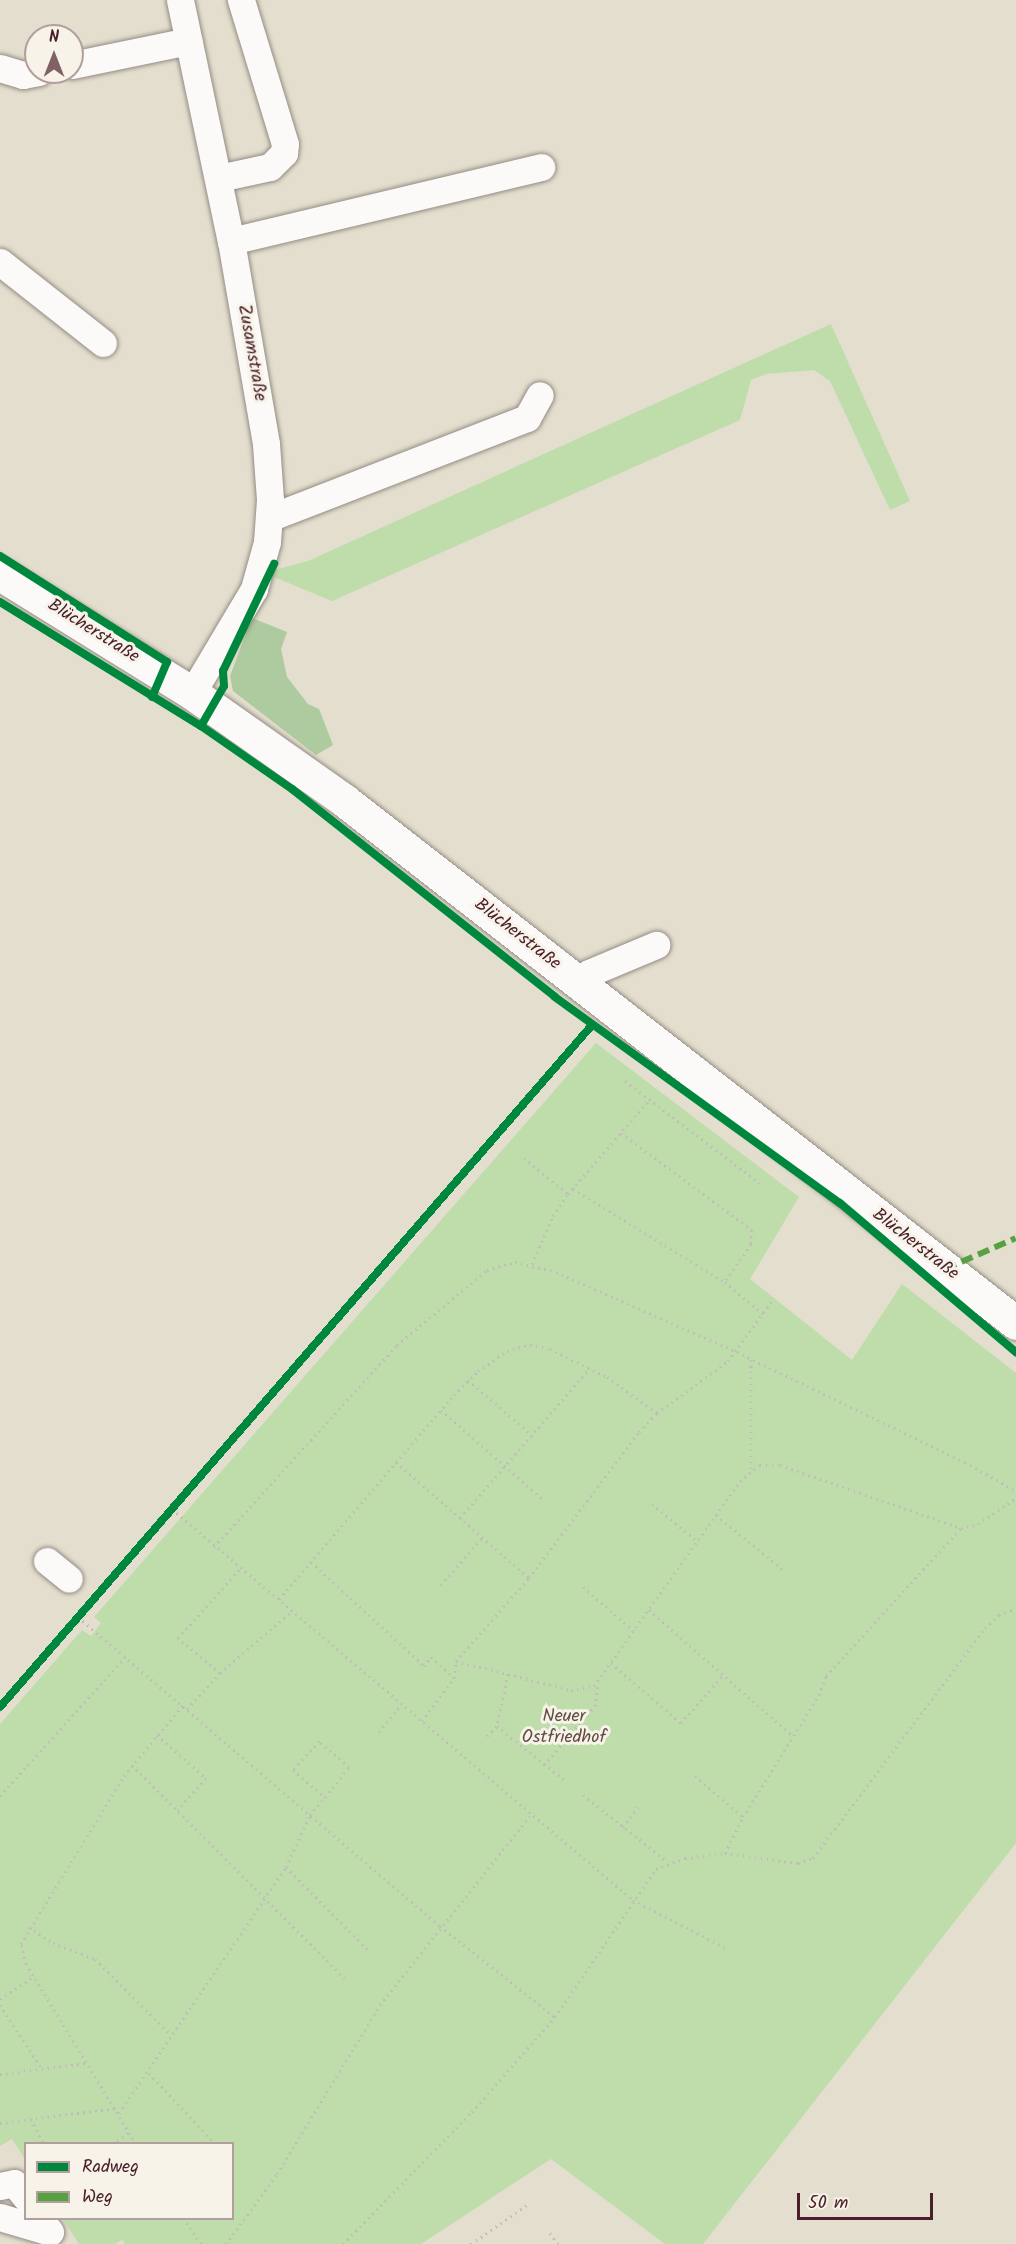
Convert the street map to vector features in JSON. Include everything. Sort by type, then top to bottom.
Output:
[{"type":"main road","name":"Blücherstraße","points":[[0,574],[192,693],[345,801],[1016,1323]]},
{"type":"street","name":"Zusamstraße","points":[[182,0],[231,241],[266,444],[269,518],[267,542],[254,589],[192,693]]},
{"type":"street","points":[[219,178],[270,167],[284,153],[285,144],[241,0]]},
{"type":"street","points":[[84,63],[189,41]]},
{"type":"street","points":[[0,68],[24,75]]},
{"type":"street","points":[[231,241],[541,167]]},
{"type":"street","points":[[0,262],[103,343]]},
{"type":"street","points":[[269,518],[527,418],[540,395]]},
{"type":"street","points":[[580,984],[590,973],[656,945]]},
{"type":"street","points":[[47,1561],[69,1579]]},
{"type":"street","points":[[0,2186],[14,2183],[24,2196]]},
{"type":"street","points":[[0,2217],[49,2232]]},
{"type":"path","points":[[624,1081],[760,1184]]},
{"type":"path","points":[[532,1264],[553,1216],[568,1194],[650,1100]]},
{"type":"path","points":[[621,1133],[748,1224],[752,1230],[751,1244],[725,1282]]},
{"type":"path","points":[[524,1158],[568,1194]]},
{"type":"path","points":[[573,1189],[725,1282],[763,1314]]},
{"type":"path","points":[[214,1547],[371,1372],[419,1326],[487,1270],[515,1262],[532,1264],[737,1352],[965,1462],[1016,1491]]},
{"type":"path","points":[[422,1721],[454,1678],[456,1661],[530,1578],[657,1413],[737,1352],[774,1298]]},
{"type":"path","points":[[278,1600],[468,1380],[507,1351],[530,1345],[550,1349],[590,1368],[657,1413]]},
{"type":"path","points":[[751,1360],[751,1469]]},
{"type":"path","points":[[460,1518],[590,1368]]},
{"type":"path","points":[[468,1380],[532,1435]]},
{"type":"path","points":[[441,1410],[545,1501]]},
{"type":"path","points":[[396,1462],[530,1578]]},
{"type":"path","points":[[456,1661],[571,1690],[589,1688],[599,1681],[697,1541],[751,1469],[760,1465],[780,1465],[961,1528],[978,1524],[1016,1498]]},
{"type":"path","points":[[652,1504],[697,1541]]},
{"type":"path","points":[[172,1509],[214,1547],[422,1721],[530,1816],[633,1900],[728,1949]]},
{"type":"path","points":[[716,1515],[786,1572]]},
{"type":"path","points":[[725,1853],[743,1817],[819,1695],[826,1676],[961,1528]]},
{"type":"path","points":[[441,1585],[483,1537]]},
{"type":"path","points":[[311,1562],[424,1666],[431,1657],[454,1678]]},
{"type":"path","points":[[220,1672],[178,1638],[240,1569]]},
{"type":"path","points":[[583,1587],[634,1631]]},
{"type":"path","points":[[343,2244],[472,2112],[555,2017],[656,1869],[668,1862],[725,1853],[798,1863],[813,1857],[985,1628],[999,1615],[1016,1608]]},
{"type":"path","points":[[649,1610],[724,1673],[792,1735]]},
{"type":"path","points":[[186,1709],[220,1672],[291,1611]]},
{"type":"path","points":[[78,1617],[440,1926],[555,2017]]},
{"type":"path","points":[[0,1796],[126,1657]]},
{"type":"path","points":[[611,1664],[681,1723],[724,1673]]},
{"type":"path","points":[[488,1736],[497,1726],[508,1674]]},
{"type":"path","points":[[543,1765],[595,1706],[599,1681]]},
{"type":"path","points":[[135,2142],[21,1954],[29,1927],[132,1765],[183,1705]]},
{"type":"path","points":[[379,1732],[401,1705]]},
{"type":"path","points":[[497,1726],[567,1782]]},
{"type":"path","points":[[157,1735],[206,1778],[178,1810]]},
{"type":"path","points":[[119,2113],[286,1867],[310,1815],[325,1797],[350,1767],[319,1741],[292,1770],[325,1797]]},
{"type":"path","points":[[132,1765],[344,1978]]},
{"type":"path","points":[[695,1776],[743,1817]]},
{"type":"path","points":[[583,1795],[668,1862]]},
{"type":"path","points":[[623,1827],[639,1807]]},
{"type":"path","points":[[226,2244],[271,2182],[380,2005],[440,1926],[530,1816]]},
{"type":"path","points":[[286,1867],[369,1951]]},
{"type":"path","points":[[29,1927],[53,1943],[95,1959],[171,2036]]},
{"type":"path","points":[[0,1999],[34,1977]]},
{"type":"path","points":[[0,2005],[42,2069]]},
{"type":"path","points":[[0,2074],[87,2062]]},
{"type":"path","points":[[148,2072],[213,2142]]},
{"type":"path","points":[[0,2123],[116,2108]]},
{"type":"path","points":[[31,2119],[43,2142]]},
{"type":"path","points":[[115,2142],[130,2133]]},
{"type":"path","points":[[471,2244],[527,2205]]},
{"type":"path","points":[[184,2220],[201,2244]]},
{"type":"path","points":[[549,2234],[558,2244]]},
{"type":"green space","points":[[831,324],[910,501],[890,510],[830,381],[814,370],[766,374],[751,380],[740,420],[332,601],[274,577],[274,570],[308,561]]},
{"type":"green space","points":[[252,618],[287,632],[281,649],[287,677],[308,704],[319,709],[333,745],[316,755],[233,691],[230,676]]},
{"type":"green space","name":"Neuer Ostfriedhof","points":[[596,1043],[799,1197],[750,1279],[852,1360],[902,1284],[1016,1373],[1016,1843],[703,2244],[665,2244],[551,2159],[421,2244],[125,2244],[122,2240],[115,2244],[79,2244],[64,2220],[234,2220],[234,2142],[24,2142],[24,2157],[12,2139],[0,2146],[0,1724],[82,1630],[91,1636],[101,1623],[94,1617]]},
{"type":"marked path","points":[[945,1269],[1016,1238]]},
{"type":"cycle path","points":[[0,556],[167,662],[152,697]]},
{"type":"cycle path","points":[[201,726],[224,686],[223,671],[274,564]]},
{"type":"cycle path","points":[[0,602],[201,726],[292,789],[555,997],[840,1203],[1016,1352]]},
{"type":"cycle path","points":[[0,1707],[592,1025]]}]
